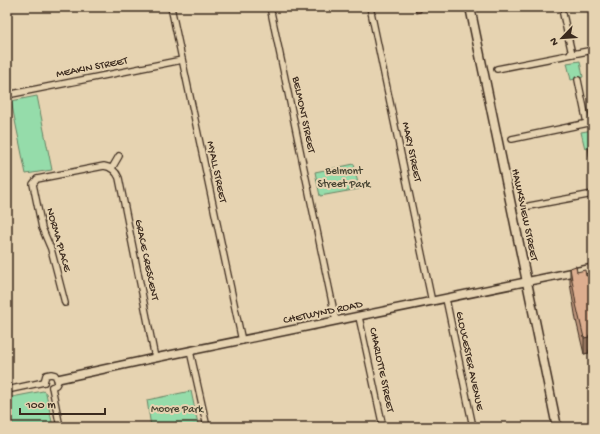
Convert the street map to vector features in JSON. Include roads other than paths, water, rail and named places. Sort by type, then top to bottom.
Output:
[{"type":"main road","name":"HAWKSVIEW STREET","points":[[470,7],[557,427]]},
{"type":"street","name":"MYALL STREET","points":[[171,7],[242,341]]},
{"type":"street","name":"BELMONT STREET","points":[[270,7],[336,322]]},
{"type":"street","name":"MARY STREET","points":[[370,7],[432,302]]},
{"type":"street","points":[[563,14],[572,54]]},
{"type":"street","points":[[497,69],[593,50]]},
{"type":"street","name":"MEAKIN STREET","points":[[7,95],[182,60]]},
{"type":"street","points":[[512,139],[590,122],[578,80]]},
{"type":"street","points":[[592,150],[593,157]]},
{"type":"street","points":[[112,168],[120,156]]},
{"type":"street","name":"NORMA PLACE","points":[[65,303],[51,249],[42,228],[34,182],[37,180],[104,166],[112,168]]},
{"type":"street","name":"GRACE CRESCENT","points":[[112,168],[117,173],[119,178],[155,358]]},
{"type":"street","points":[[529,206],[593,194]]},
{"type":"street","name":"CHETWYND ROAD","points":[[58,379],[593,268]]},
{"type":"street","name":"GLOUCESTER AVENUE","points":[[446,299],[473,427]]},
{"type":"street","name":"CHARLOTTE STREET","points":[[359,316],[383,427]]},
{"type":"street","points":[[190,351],[207,427]]},
{"type":"street","points":[[51,374],[55,375],[58,379],[57,384],[52,387],[48,387],[44,382],[45,377],[51,374]]},
{"type":"street","points":[[7,390],[44,382]]},
{"type":"street","points":[[52,387],[60,427]]},
{"type":"park label","name":"Belmont Street Park","points":[[344,178]]},
{"type":"park label","name":"Moore Park","points":[[177,410]]}]
